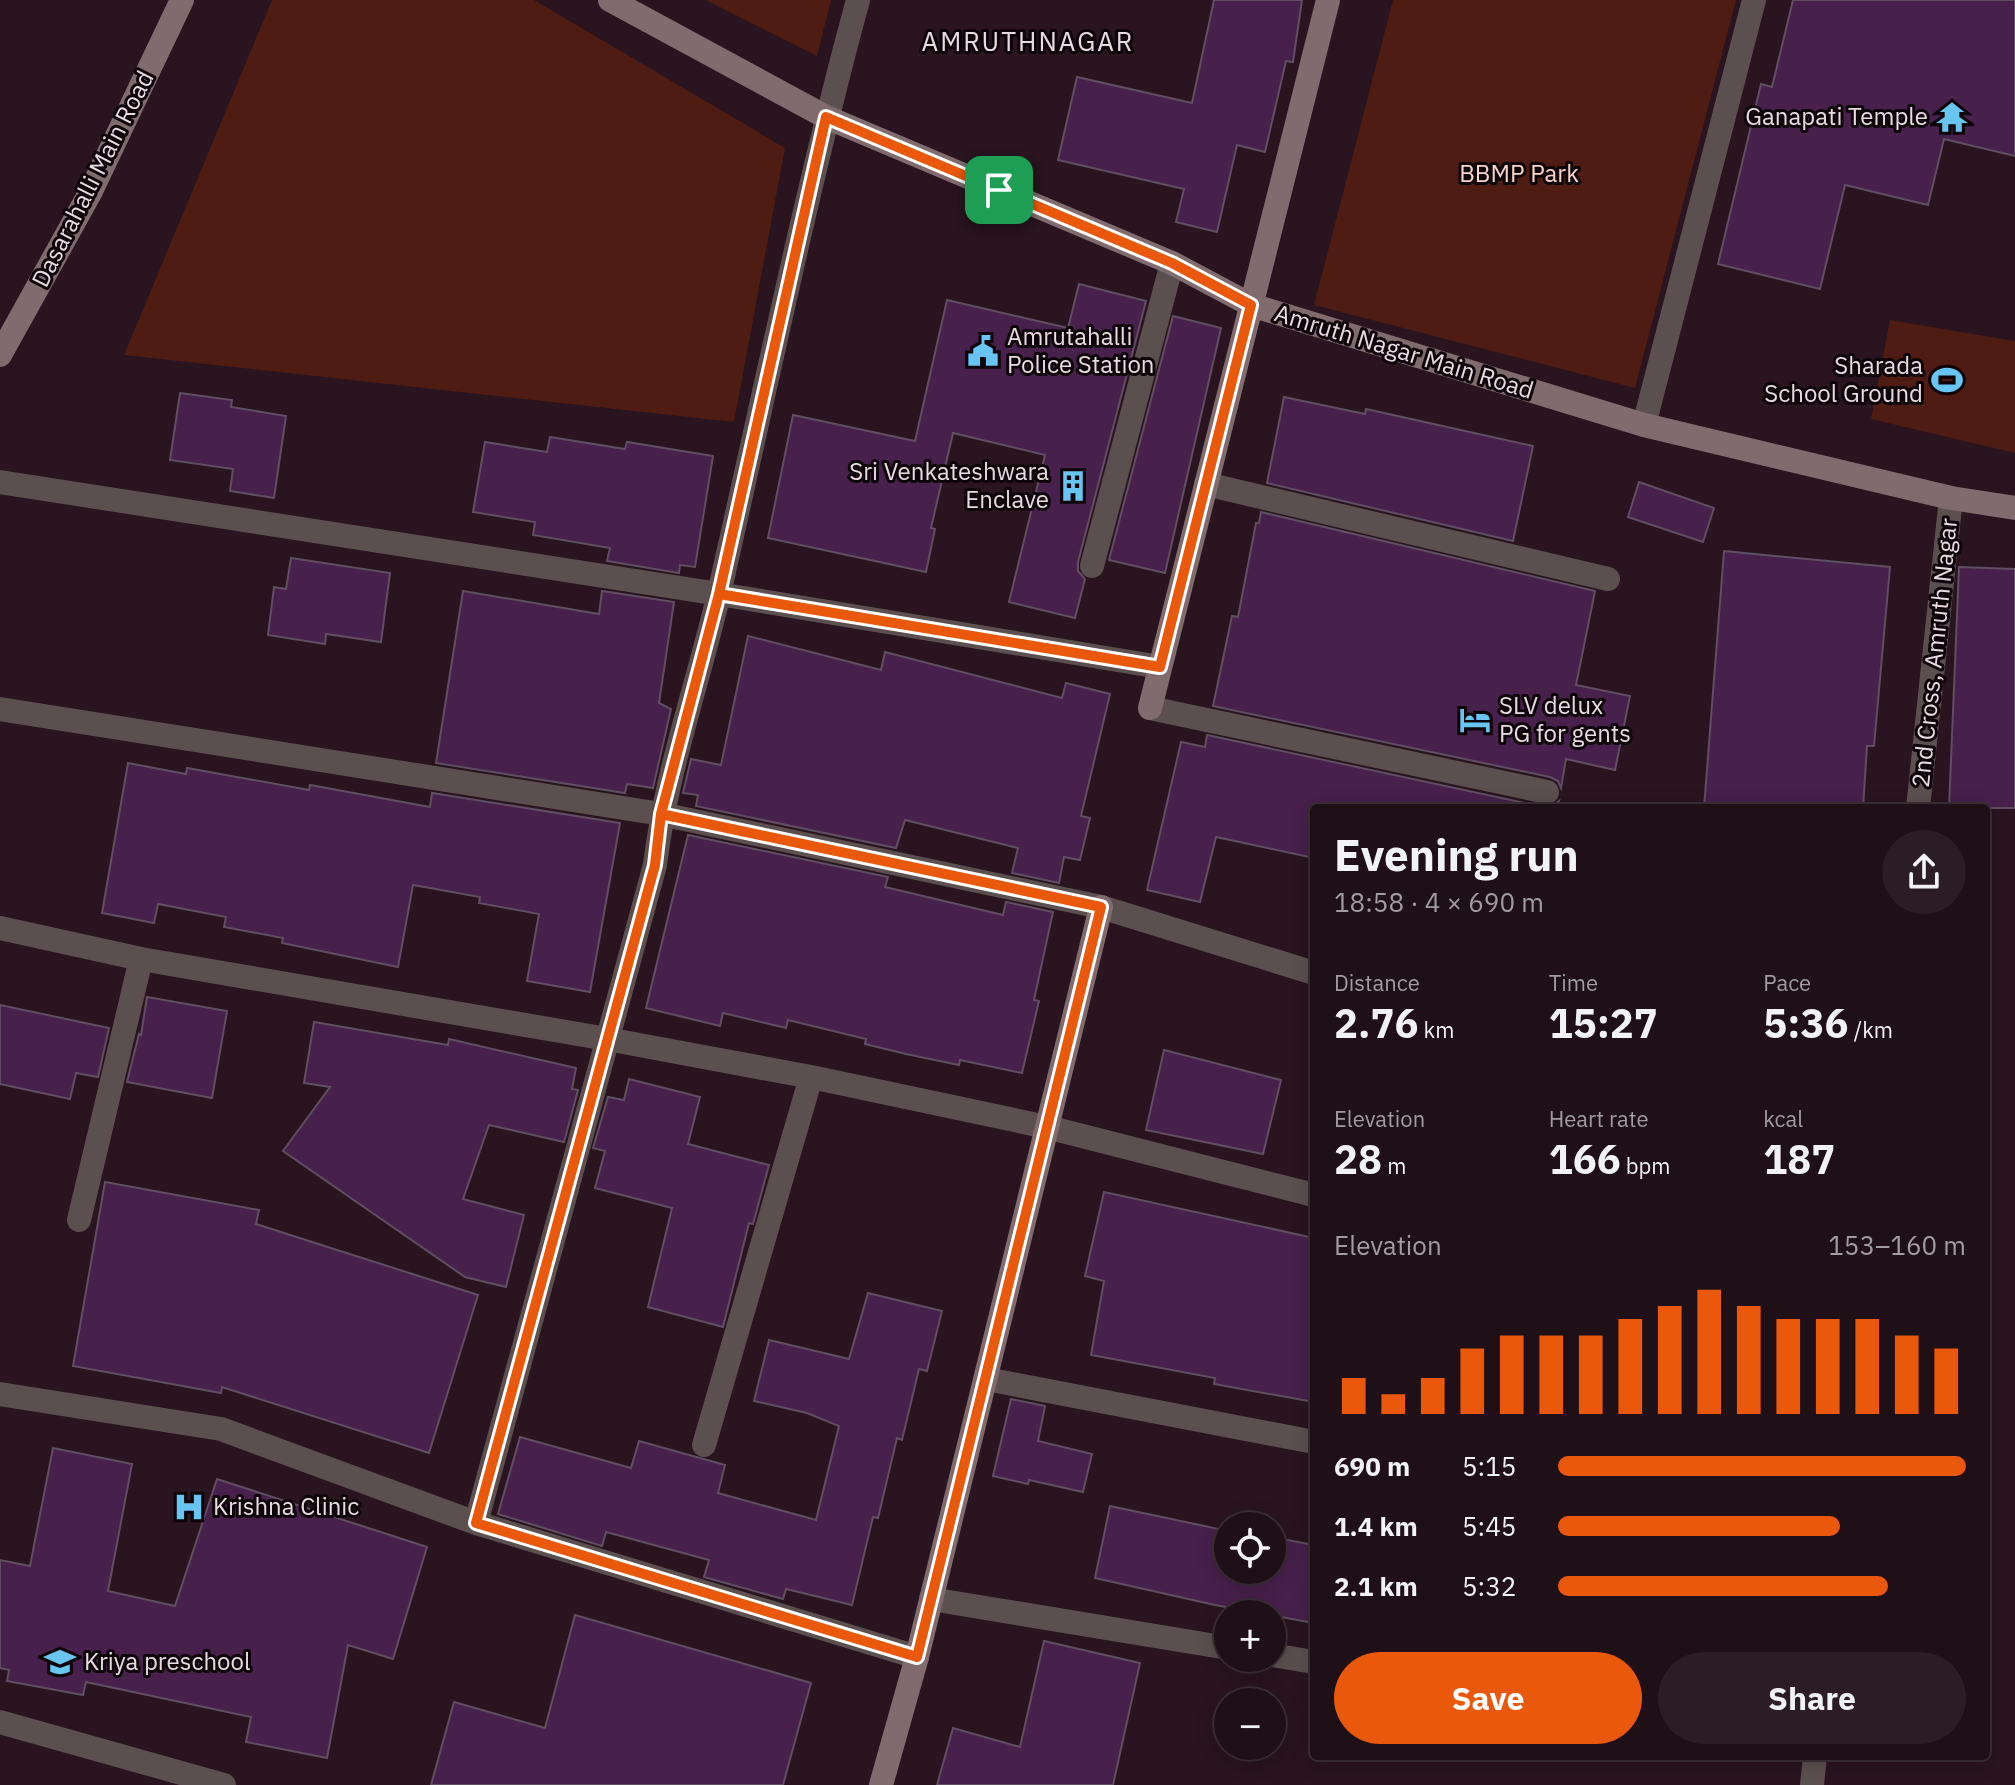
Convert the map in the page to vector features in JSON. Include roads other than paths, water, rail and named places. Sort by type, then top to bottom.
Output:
[{"type":"street","name":"Dasarahalli Main Road","points":[[0,355],[90,193],[182,0]]},
{"type":"street","name":"Amruth Nagar Main Road","points":[[610,0],[826,117],[1172,263],[1251,305],[1644,425],[1951,498],[2015,508]]},
{"type":"street","points":[[476,1523],[655,865],[661,814],[719,594],[826,117],[858,0]]},
{"type":"street","points":[[1328,0],[1150,708],[1547,792]]},
{"type":"street","points":[[1644,425],[1754,0]]},
{"type":"street","points":[[1092,566],[1172,263]]},
{"type":"street","points":[[0,482],[719,594],[1160,667]]},
{"type":"street","points":[[1206,484],[1608,579]]},
{"type":"street","name":"2nd Cross, Amruth Nagar","points":[[1918,804],[1951,498]]},
{"type":"street","points":[[0,709],[661,814],[1101,907],[1310,972]]},
{"type":"street","points":[[881,1785],[917,1657],[1101,907]]},
{"type":"street","points":[[0,928],[141,959],[811,1077],[1047,1127],[1310,1194]]},
{"type":"street","points":[[79,1220],[141,959]]},
{"type":"street","points":[[704,1445],[811,1077]]},
{"type":"street","points":[[986,1379],[1310,1441]]},
{"type":"street","points":[[0,1394],[221,1429],[476,1523],[917,1657]]},
{"type":"street","points":[[931,1599],[1214,1646]]},
{"type":"street","points":[[1286,1657],[1310,1661]]},
{"type":"street","points":[[0,1722],[224,1785]]},
{"type":"street","points":[[1812,1785],[1815,1760]]},
{"type":"place","name":"Ganapati Temple","points":[[1952,117]]},
{"type":"place","name":"Amrutahalli Police Station","points":[[983,351]]},
{"type":"place","name":"Sharada School Ground","points":[[1947,380]]},
{"type":"place","name":"Sri Venkateshwara Enclave","points":[[1073,486]]},
{"type":"place","name":"SLV delux PG for gents","points":[[1475,720]]},
{"type":"place","name":"Krishna Clinic","points":[[189,1507]]},
{"type":"place","name":"Kriya preschool","points":[[60,1662]]},
{"type":"district","name":"AMRUTHNAGAR","points":[[1028,42]]},
{"type":"park label","name":"BBMP Park","points":[[1519,174]]}]
